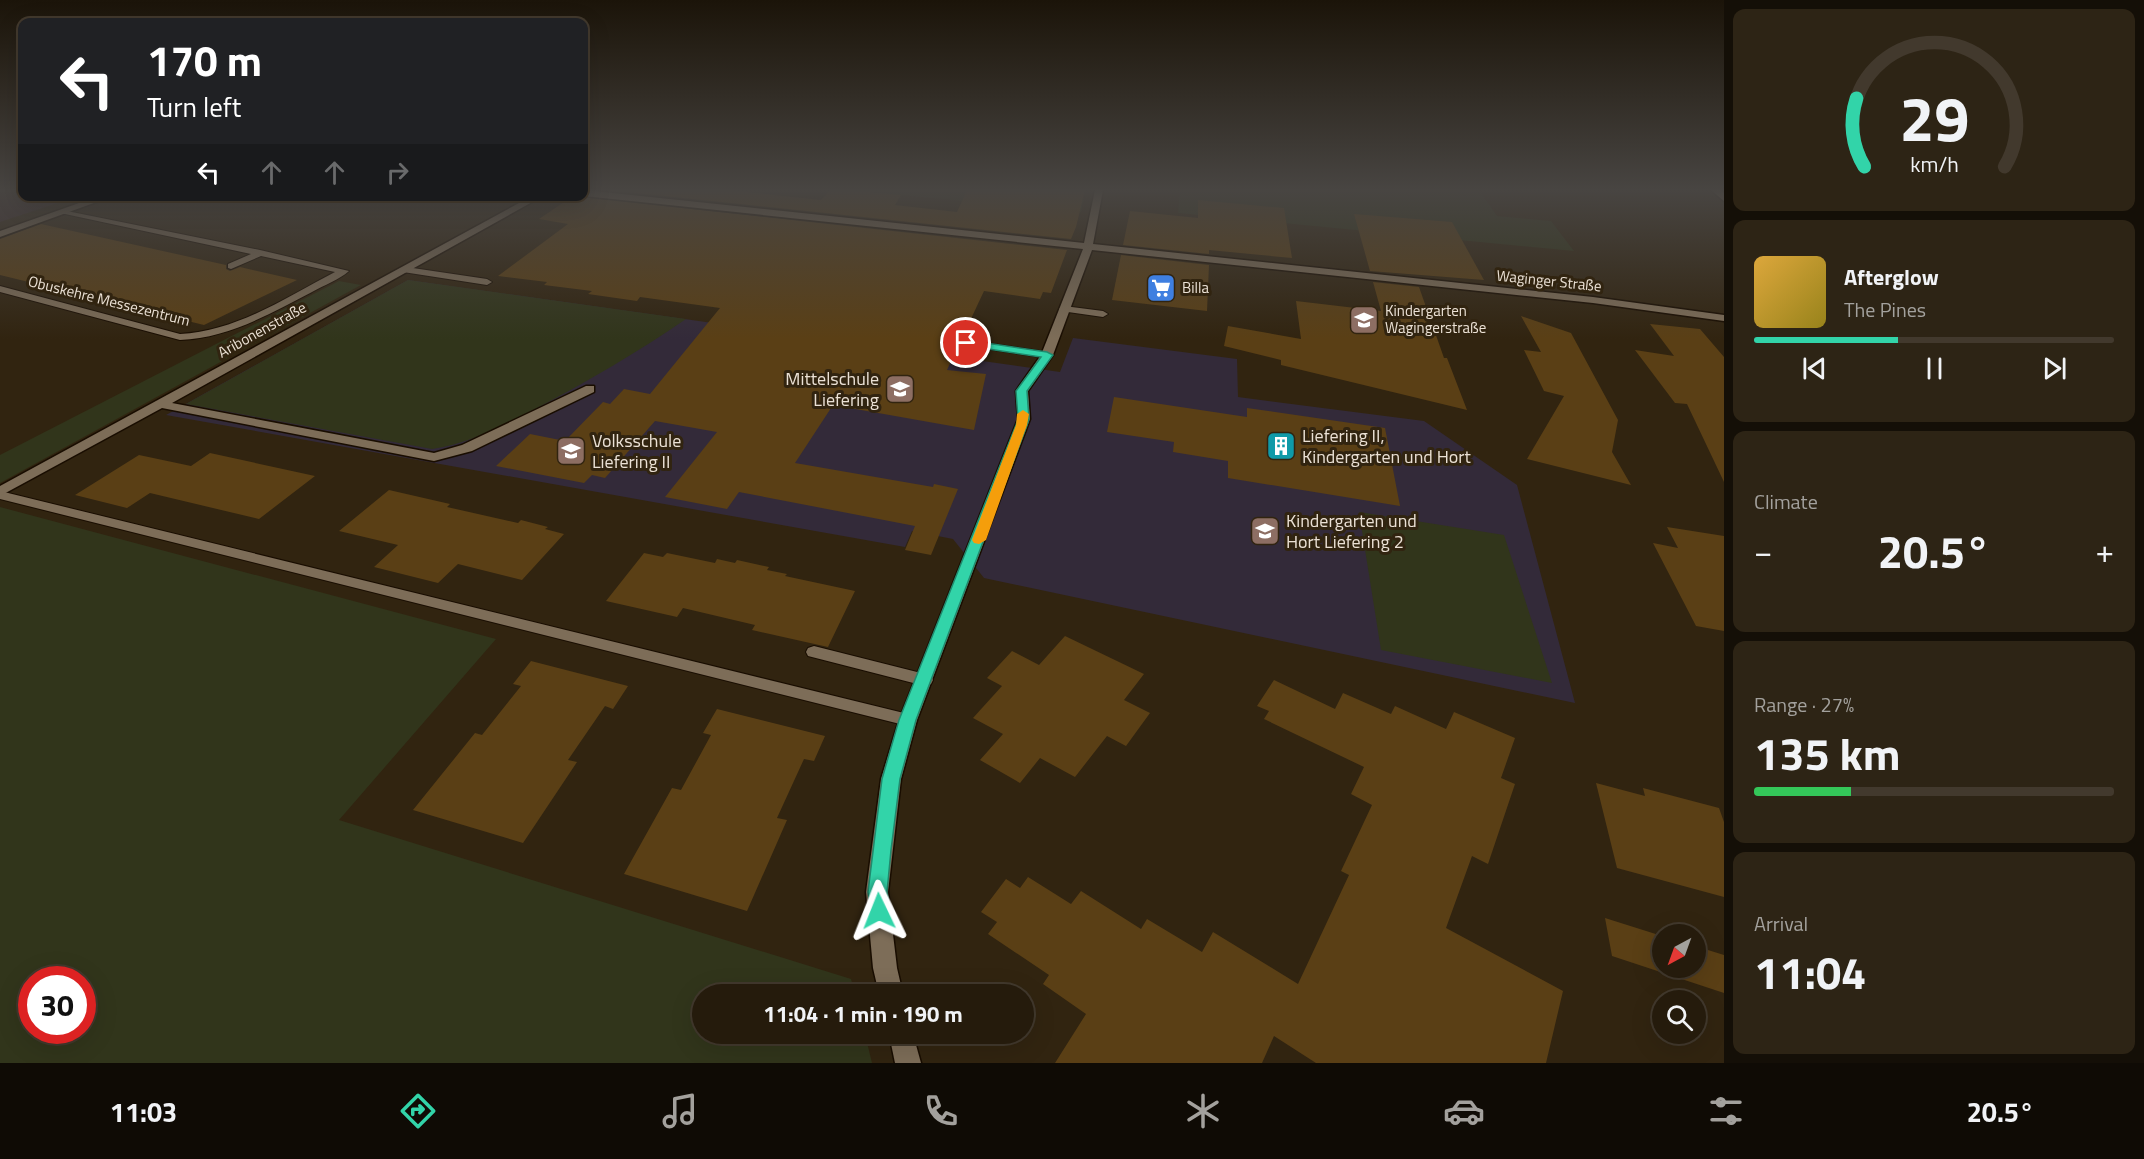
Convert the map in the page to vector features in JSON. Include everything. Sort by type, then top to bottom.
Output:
[{"type":"street","name":"Aribonenstraße","points":[[0,494],[461,240]]},
{"type":"street","name":"Waginger Straße","points":[[1011,240],[1593,300],[1724,318]]},
{"type":"street","points":[[889,984],[885,968],[878,892],[891,779],[908,720],[1022,425],[1022,391],[1047,355],[1090,240]]},
{"type":"street","points":[[160,404],[434,457],[467,448],[590,390]]},
{"type":"street","points":[[903,1044],[908,1063]]},
{"type":"lane","name":"Obuskehre Messezentrum","points":[[0,290],[180,337],[198,337],[233,327],[344,271],[196,240]]},
{"type":"lane","points":[[231,266],[260,253]]},
{"type":"lane","points":[[406,270],[487,282]]},
{"type":"lane","points":[[1064,309],[1102,314]]},
{"type":"lane","points":[[966,343],[1047,355]]},
{"type":"lane","points":[[0,494],[908,720]]},
{"type":"lane","points":[[814,652],[925,680]]},
{"type":"shaded area","points":[[408,280],[1060,372],[1073,338],[1237,359],[1238,397],[1424,421],[1517,485],[1575,703],[984,578],[953,539],[912,531],[905,547],[166,415]]},
{"type":"green space","points":[[1455,240],[1565,240],[1574,251]]},
{"type":"green space","points":[[408,280],[686,319],[574,388],[497,428],[445,447],[432,449],[186,404]]},
{"type":"green space","points":[[339,281],[361,285],[0,483],[0,455]]},
{"type":"green space","points":[[0,507],[496,639],[339,820],[851,979],[852,984],[692,984],[692,1044],[867,1044],[872,1063],[0,1063]]},
{"type":"green space","points":[[1359,512],[1504,535],[1552,683],[1381,650]]},
{"type":"building","points":[[0,240],[111,240],[226,265],[226,269],[230,271],[240,267],[297,280],[204,325],[0,275]]},
{"type":"building","points":[[547,240],[972,240],[1067,250],[1051,293],[1043,292],[1040,299],[984,291],[947,370],[986,374],[974,430],[833,405],[795,463],[933,487],[934,484],[958,489],[931,555],[905,550],[915,526],[739,492],[727,509],[665,497],[717,432],[655,421],[605,478],[592,475],[584,483],[496,466],[530,434],[565,441],[603,402],[610,404],[624,389],[650,394],[720,308],[640,297],[637,301],[588,294],[592,291],[498,276]]},
{"type":"building","points":[[1124,240],[1289,240],[1292,258],[1209,250],[1209,254],[1123,245]]},
{"type":"building","points":[[1361,240],[1462,240],[1484,280],[1370,271]]},
{"type":"building","name":"Billa","points":[[1121,255],[1209,265],[1207,311],[1112,300]]},
{"type":"building","points":[[1373,282],[1419,287],[1444,358],[1447,358],[1467,410],[1281,365],[1281,360],[1224,346],[1228,326],[1301,339],[1296,301],[1381,311]]},
{"type":"building","points":[[1521,316],[1571,333],[1618,420],[1612,452],[1631,485],[1527,459],[1564,396],[1544,391],[1524,350],[1541,352]]},
{"type":"building","points":[[1650,324],[1700,329],[1724,357],[1724,482],[1687,404],[1675,403],[1635,350],[1674,356]]},
{"type":"building","name":"Liefering II, Kindergarten und Hort","points":[[1114,397],[1247,417],[1247,408],[1385,428],[1400,506],[1228,478],[1228,461],[1173,452],[1174,442],[1107,432]]},
{"type":"building","points":[[210,453],[315,476],[259,519],[150,493],[127,508],[75,495],[139,455],[191,466]]},
{"type":"building","points":[[389,490],[450,504],[447,507],[518,523],[521,520],[564,534],[522,580],[458,564],[438,583],[374,567],[398,545],[339,531]]},
{"type":"building","points":[[1667,527],[1724,536],[1724,631],[1696,626],[1653,543],[1678,548]]},
{"type":"building","points":[[644,553],[663,557],[667,553],[715,563],[717,559],[735,563],[737,560],[769,567],[767,570],[787,574],[785,576],[855,591],[828,647],[752,630],[755,625],[683,608],[677,617],[606,601]]},
{"type":"building","points":[[1065,636],[1144,674],[1124,700],[1150,713],[1126,746],[1107,736],[1075,777],[1040,758],[1020,783],[980,760],[1003,734],[973,718],[1002,686],[987,678],[1012,651],[1039,665]]},
{"type":"building","points":[[531,661],[628,686],[613,709],[605,706],[568,760],[577,762],[523,843],[413,810],[475,733],[482,735],[521,686],[513,684]]},
{"type":"building","points":[[1274,680],[1335,709],[1343,693],[1391,714],[1395,706],[1446,729],[1454,712],[1515,738],[1501,778],[1515,784],[1488,864],[1472,856],[1446,928],[1563,991],[1546,1063],[1316,1063],[1274,1036],[1262,1063],[1055,1063],[1086,1014],[1043,984],[1049,975],[988,934],[997,922],[981,912],[1006,879],[1020,888],[1028,877],[1071,904],[1081,891],[1141,929],[1147,919],[1202,952],[1213,932],[1298,984],[1349,875],[1341,871],[1372,805],[1351,794],[1364,767],[1264,719],[1269,711],[1257,706]]},
{"type":"building","points":[[717,709],[825,736],[814,761],[804,759],[777,818],[787,820],[747,911],[624,874],[672,788],[681,790],[711,735],[703,733]]},
{"type":"building","points":[[1596,783],[1645,796],[1643,788],[1719,808],[1724,822],[1724,897],[1617,868]]},
{"type":"building","points":[[1605,918],[1652,933],[1652,969],[1612,956]]},
{"type":"building","points":[[1706,949],[1724,955],[1724,993],[1679,978],[1706,978]]},
{"type":"slow traffic","points":[[979,540],[1022,425],[1023,414]]},
{"type":"place","name":"Billa","points":[[1161,288]]},
{"type":"place","name":"Kindergarten Wagingerstraße","points":[[1364,320]]},
{"type":"place","name":"Mittelschule Liefering","points":[[900,389]]},
{"type":"place","name":"Liefering II, Kindergarten und Hort","points":[[1281,446]]},
{"type":"place","name":"Volksschule Liefering II","points":[[571,451]]},
{"type":"place","name":"Kindergarten und Hort Liefering 2","points":[[1265,531]]},
{"type":"route","points":[[879,911],[881,850],[891,779],[908,720],[970,565],[1022,425],[1022,391],[1047,355],[966,343]]}]
